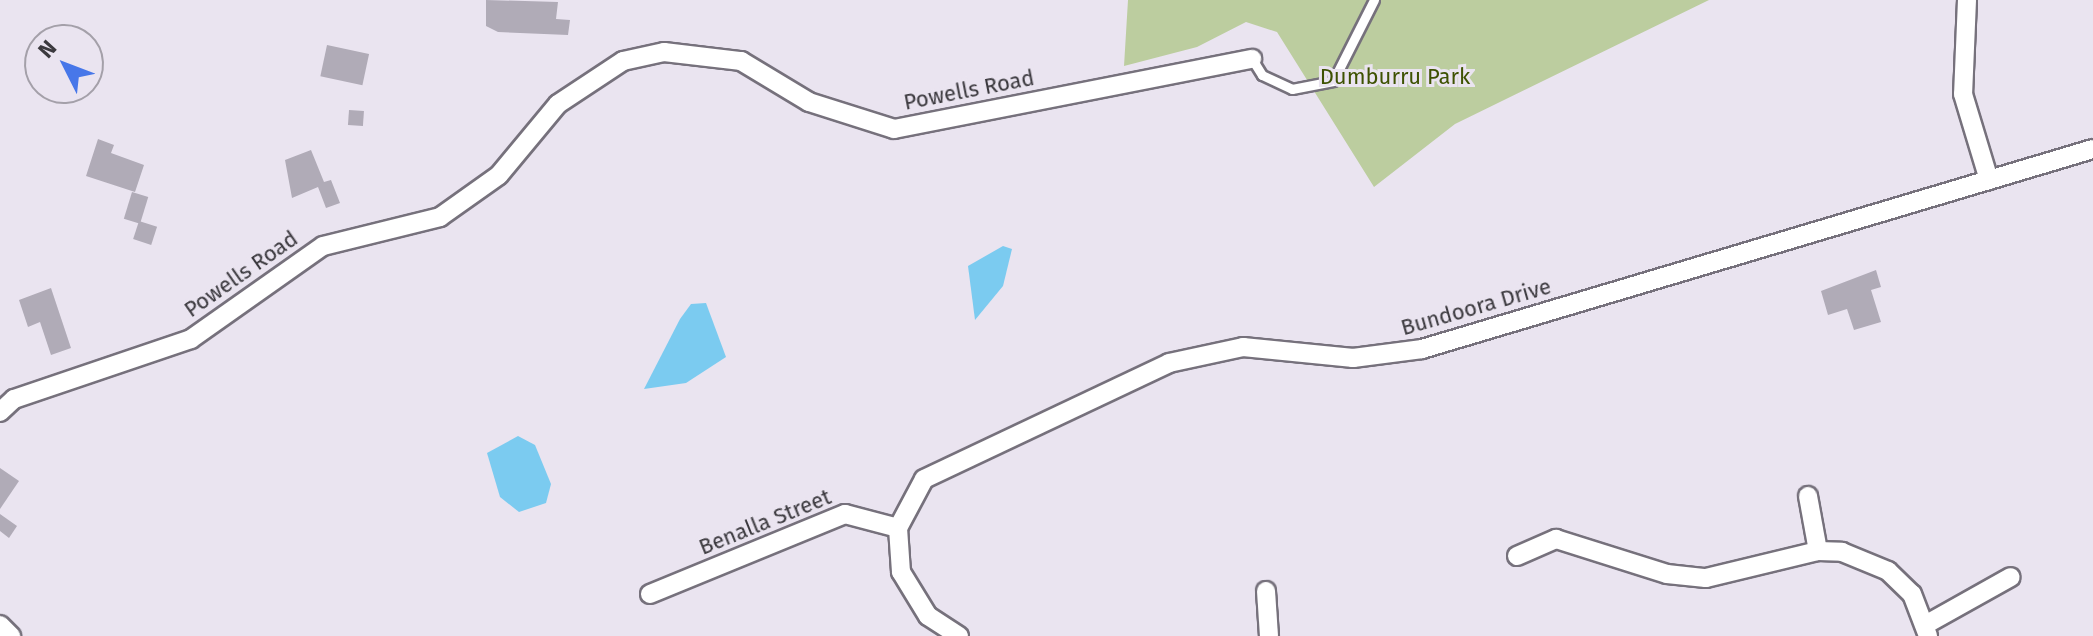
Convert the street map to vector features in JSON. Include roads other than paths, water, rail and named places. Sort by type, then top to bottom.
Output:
[{"type":"street","points":[[1967,0],[1963,94],[1989,180]]},
{"type":"street","name":"Powells Road","points":[[0,412],[14,399],[191,339],[323,246],[440,217],[499,175],[558,104],[623,61],[664,52],[741,61],[809,102],[894,129],[1252,59]]},
{"type":"street","name":"Bundoora Drive","points":[[898,528],[908,502],[936,469],[1169,363],[1243,347],[1353,358],[1422,349],[2093,149]]},
{"type":"street","points":[[1808,496],[1818,551]]},
{"type":"street","name":"Benalla Street","points":[[650,594],[845,514],[898,528]]},
{"type":"street","points":[[898,528],[901,572],[912,597],[959,636]]},
{"type":"street","points":[[1517,556],[1556,539],[1667,574],[1706,578],[1818,551],[1888,571],[1912,594],[1927,631],[2011,577]]},
{"type":"street","points":[[1266,591],[1269,636]]},
{"type":"street","points":[[0,625],[11,636]]},
{"type":"lane","points":[[1252,59],[1262,75],[1292,89],[1333,81],[1374,0]]},
{"type":"water","points":[[1003,246],[1012,249],[1003,286],[975,320],[968,266]]},
{"type":"water","points":[[706,303],[726,357],[686,383],[644,389],[680,319],[691,304]]},
{"type":"water","points":[[518,436],[535,445],[551,484],[546,503],[519,512],[500,497],[487,453]]},
{"type":"park label","name":"Dumburru Park","points":[[1395,77]]}]
